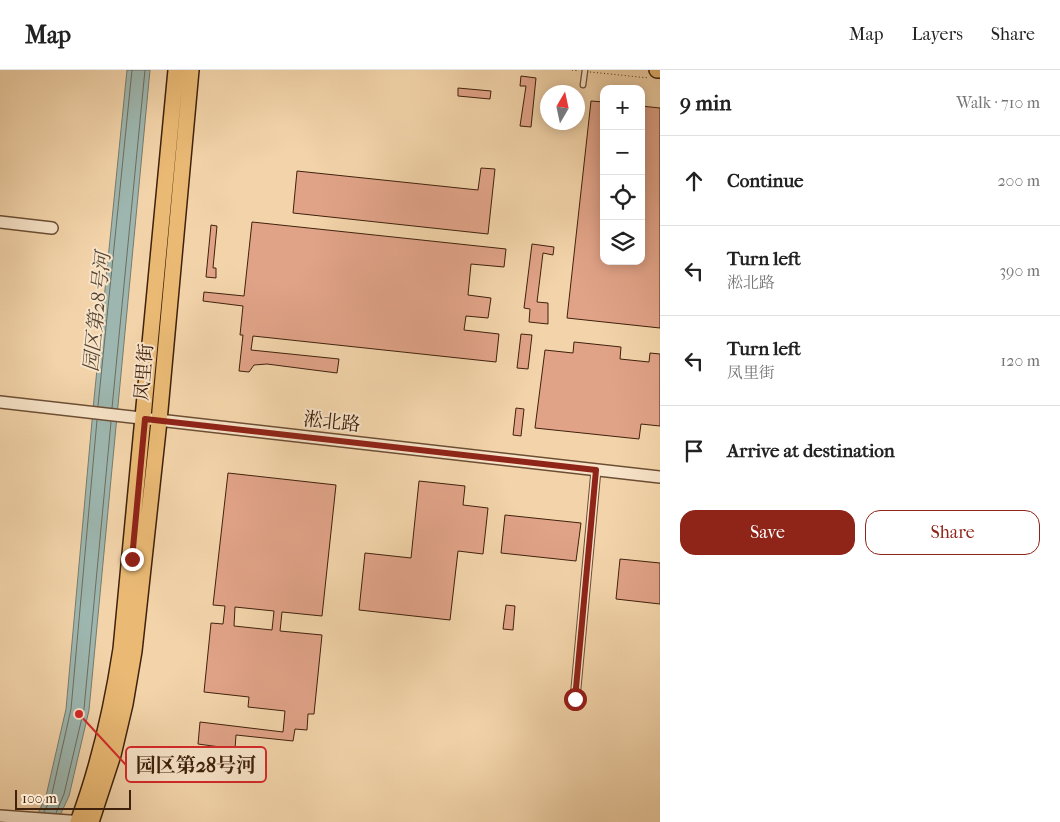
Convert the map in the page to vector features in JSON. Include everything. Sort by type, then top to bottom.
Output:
[{"type":"main road","name":"凤里街","points":[[152,420],[176,70]]},
{"type":"main road","name":"凤里街","points":[[83,822],[113,701],[152,420],[191,70]]},
{"type":"street","points":[[0,222],[52,228]]},
{"type":"street","name":"淞北路","points":[[0,402],[660,477]]},
{"type":"street","points":[[575,699],[596,470]]},
{"type":"street","points":[[0,816],[83,822]]},
{"type":"lane","points":[[583,85],[585,71]]},
{"type":"path","points":[[572,70],[656,73]]},
{"type":"water","points":[[127,70],[150,70],[89,710],[69,796],[57,822],[34,822],[46,796],[66,709],[94,399]]},
{"type":"building","points":[[521,76],[536,78],[531,127],[520,126],[526,86],[520,86]]},
{"type":"building","points":[[458,88],[491,91],[490,99],[458,96]]},
{"type":"building","points":[[591,101],[600,102],[600,265],[645,265],[645,106],[660,108],[660,328],[567,318]]},
{"type":"building","points":[[481,168],[495,169],[488,234],[293,213],[297,171],[478,190]]},
{"type":"building","points":[[252,222],[506,249],[504,267],[471,264],[468,295],[491,298],[488,318],[466,316],[464,330],[499,334],[496,362],[253,336],[251,350],[339,359],[337,373],[267,364],[254,365],[249,372],[239,371],[243,335],[240,335],[243,306],[203,301],[204,292],[244,296]]},
{"type":"building","points":[[211,225],[217,226],[213,268],[216,268],[216,278],[206,277]]},
{"type":"building","points":[[532,244],[554,247],[553,255],[543,253],[537,302],[548,303],[548,324],[529,322],[530,309],[524,308]]},
{"type":"building","points":[[521,334],[532,335],[528,369],[517,368]]},
{"type":"building","points":[[574,342],[621,347],[620,359],[649,362],[650,353],[660,354],[660,426],[641,424],[639,439],[535,428],[545,350],[573,353]]},
{"type":"building","points":[[516,408],[524,409],[521,436],[513,435]]},
{"type":"building","points":[[228,473],[336,485],[322,616],[282,612],[280,631],[322,635],[314,714],[308,714],[307,730],[295,729],[293,741],[236,735],[235,749],[198,744],[200,722],[283,732],[285,711],[248,707],[249,697],[204,692],[211,623],[223,624],[225,606],[213,605]],"holes":[[[235,607],[274,611],[272,630],[234,626]]]},
{"type":"building","points":[[419,481],[465,486],[463,505],[488,508],[483,554],[458,551],[450,620],[359,610],[365,553],[411,558]]},
{"type":"building","points":[[505,515],[581,523],[576,561],[501,553]]},
{"type":"building","points":[[620,559],[660,563],[660,604],[616,599]]},
{"type":"building","points":[[506,605],[515,606],[513,630],[503,629]]},
{"type":"place","name":"园区第28号河","points":[[79,714]]},
{"type":"route","points":[[132,559],[145,419],[596,470],[575,699]]}]
